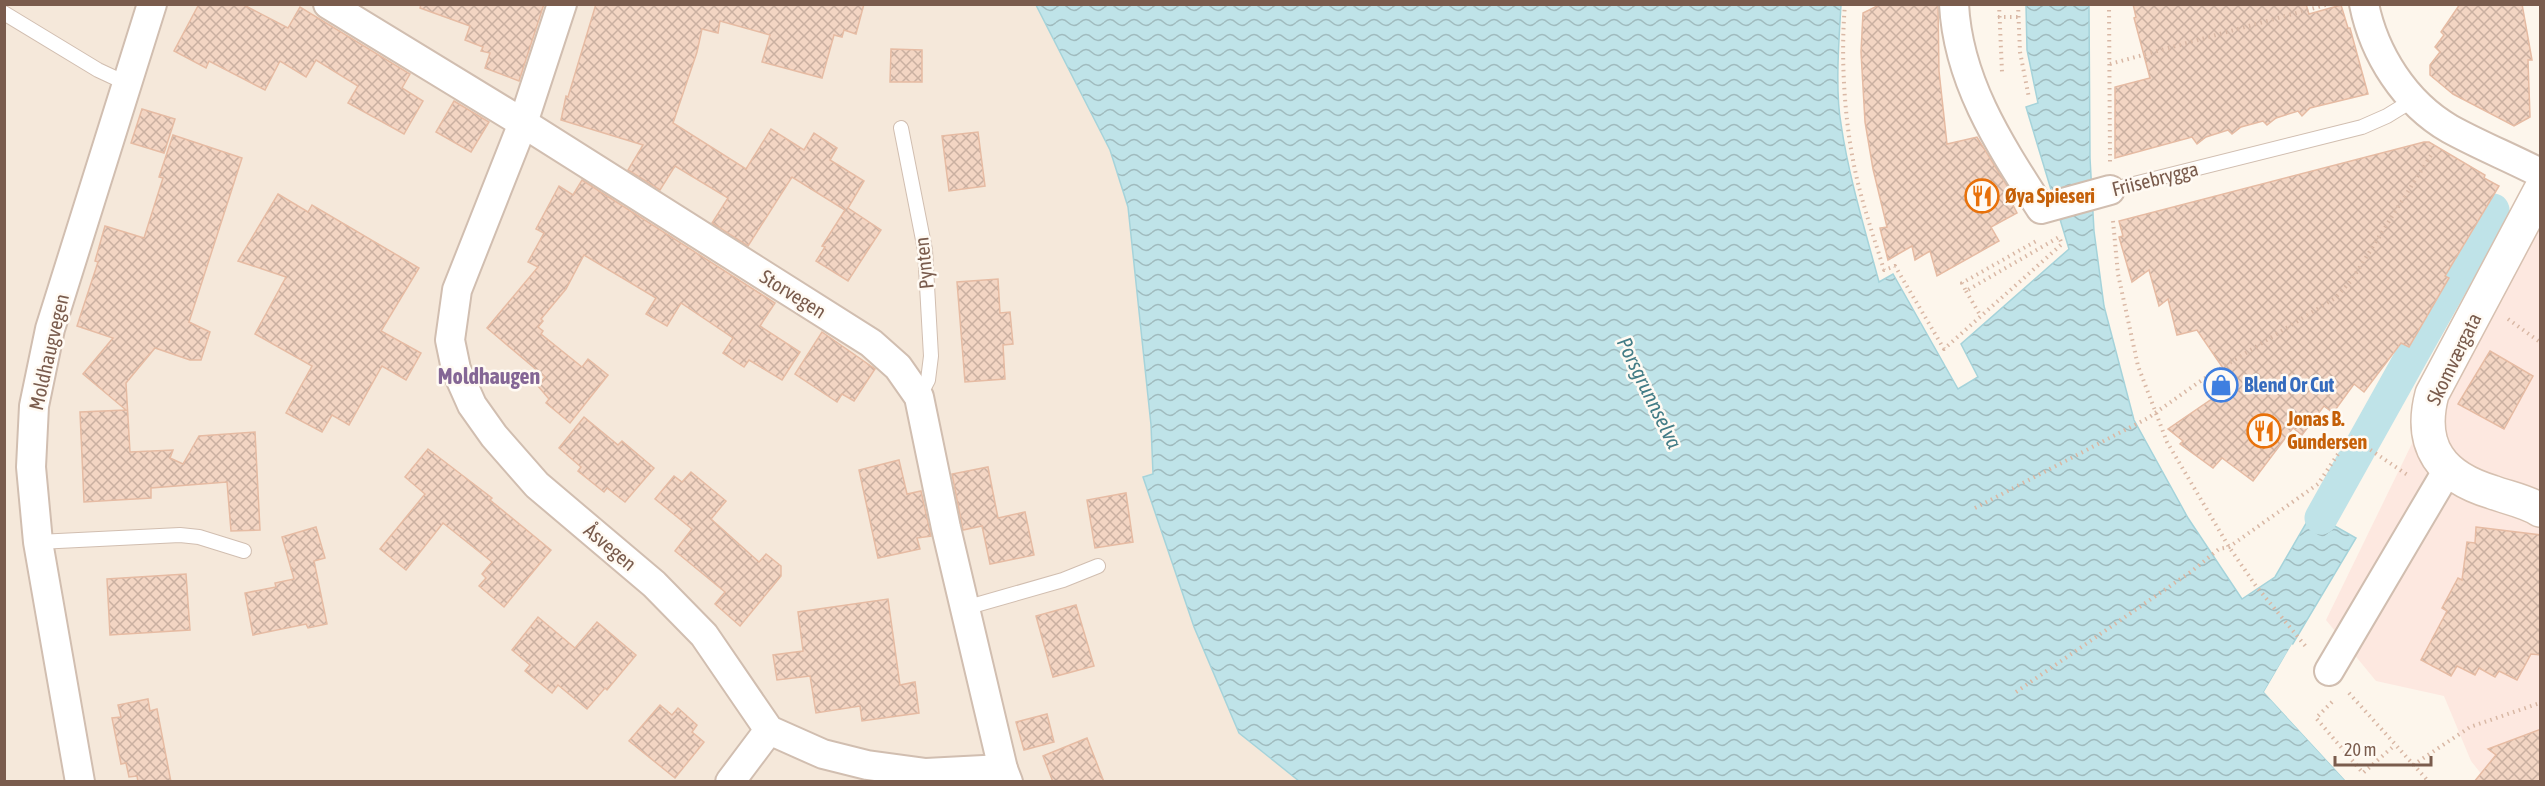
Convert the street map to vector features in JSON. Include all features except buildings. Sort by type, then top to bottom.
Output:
[{"type":"street","name":"Moldhaugvegen","points":[[80,782],[38,542],[32,467],[34,406],[50,329],[152,4]]},
{"type":"street","name":"Storvegen","points":[[328,4],[523,123],[871,343],[898,367],[919,397],[946,528],[1005,776]]},
{"type":"street","name":"Åsvegen","points":[[562,4],[523,123],[457,290],[450,340],[456,369],[472,405],[494,436],[537,485],[654,584],[704,635],[769,730]]},
{"type":"street","points":[[1954,4],[1965,70],[1980,106],[2041,209],[2054,207]]},
{"type":"street","points":[[2364,4],[2368,25],[2379,54],[2413,100],[2449,128],[2541,173]]},
{"type":"street","name":"Friisebrygga","points":[[2054,207],[2110,190]]},
{"type":"street","name":"Skomværgata","points":[[2440,481],[2428,435],[2427,411],[2432,394],[2541,191]]},
{"type":"street","points":[[2328,671],[2440,481],[2469,483],[2541,510]]},
{"type":"street","points":[[730,782],[769,730],[823,754],[867,765],[926,773],[1005,776]]},
{"type":"lane","points":[[4,13],[98,69],[128,84]]},
{"type":"lane","name":"Friisebrygga","points":[[2110,190],[2362,127],[2387,116],[2413,100]]},
{"type":"lane","name":"Pynten","points":[[901,128],[925,250],[931,356],[928,380],[919,397]]},
{"type":"lane","points":[[38,542],[180,535],[199,537],[244,551]]},
{"type":"lane","points":[[965,608],[1063,580],[1098,566]]},
{"type":"path","points":[[1850,4],[1845,6],[1843,58],[1846,107],[1859,190],[1884,270],[1895,266],[1944,349],[2062,244],[2059,237],[1966,291]]},
{"type":"path","points":[[2018,4],[2020,52],[2029,98]]},
{"type":"path","points":[[2109,4],[2110,190],[2118,274],[2138,366],[2167,442],[2229,547],[2256,586],[2328,671],[2429,782]]},
{"type":"path","points":[[2110,64],[2329,4]]},
{"type":"path","points":[[1998,17],[2018,17]]},
{"type":"path","points":[[1975,507],[2134,426],[2202,380],[2335,298],[2351,280],[2409,186],[2449,128]]},
{"type":"path","points":[[1980,315],[1962,283],[2042,238],[2054,207]]},
{"type":"path","points":[[2482,302],[2541,342]]},
{"type":"path","points":[[2016,692],[2192,571],[2219,549],[2229,547],[2318,484],[2350,436],[2372,450],[2440,481]]},
{"type":"path","points":[[2328,671],[2316,718],[2363,773],[2395,745]]},
{"type":"path","points":[[2413,765],[2470,728],[2541,703]]},
{"type":"shaded area","points":[[5,4],[1036,5],[1110,150],[1128,207],[1151,425],[1153,474],[1143,476],[1239,733],[1299,781],[5,782]]},
{"type":"shaded area","points":[[2540,181],[2540,781],[2487,781],[2471,761],[2444,696],[2376,681],[2326,620]]},
{"type":"water","name":"Porsgrunnselva","points":[[1036,5],[1841,5],[1839,111],[1853,184],[1879,282],[1893,274],[1958,389],[1978,377],[1961,344],[2069,249],[2026,107],[2038,103],[2027,50],[2026,5],[2089,5],[2090,158],[2094,231],[2104,306],[2134,420],[2188,518],[2242,599],[2275,577],[2312,513],[2356,538],[2264,692],[2346,781],[1299,781],[1239,733],[1194,627],[1143,477],[1153,474],[1151,425],[1128,207],[1110,150]]},
{"type":"pier","points":[[2292,644],[2294,647],[2268,691],[2349,782],[2264,692]]},
{"type":"waterway","points":[[2321,518],[2493,210]]},
{"type":"place","name":"Øya Spieseri","points":[[1982,196]]},
{"type":"place","name":"Blend Or Cut","points":[[2221,385]]},
{"type":"place","name":"Jonas B. Gundersen","points":[[2264,431]]},
{"type":"district","name":"Moldhaugen","points":[[489,376]]}]
